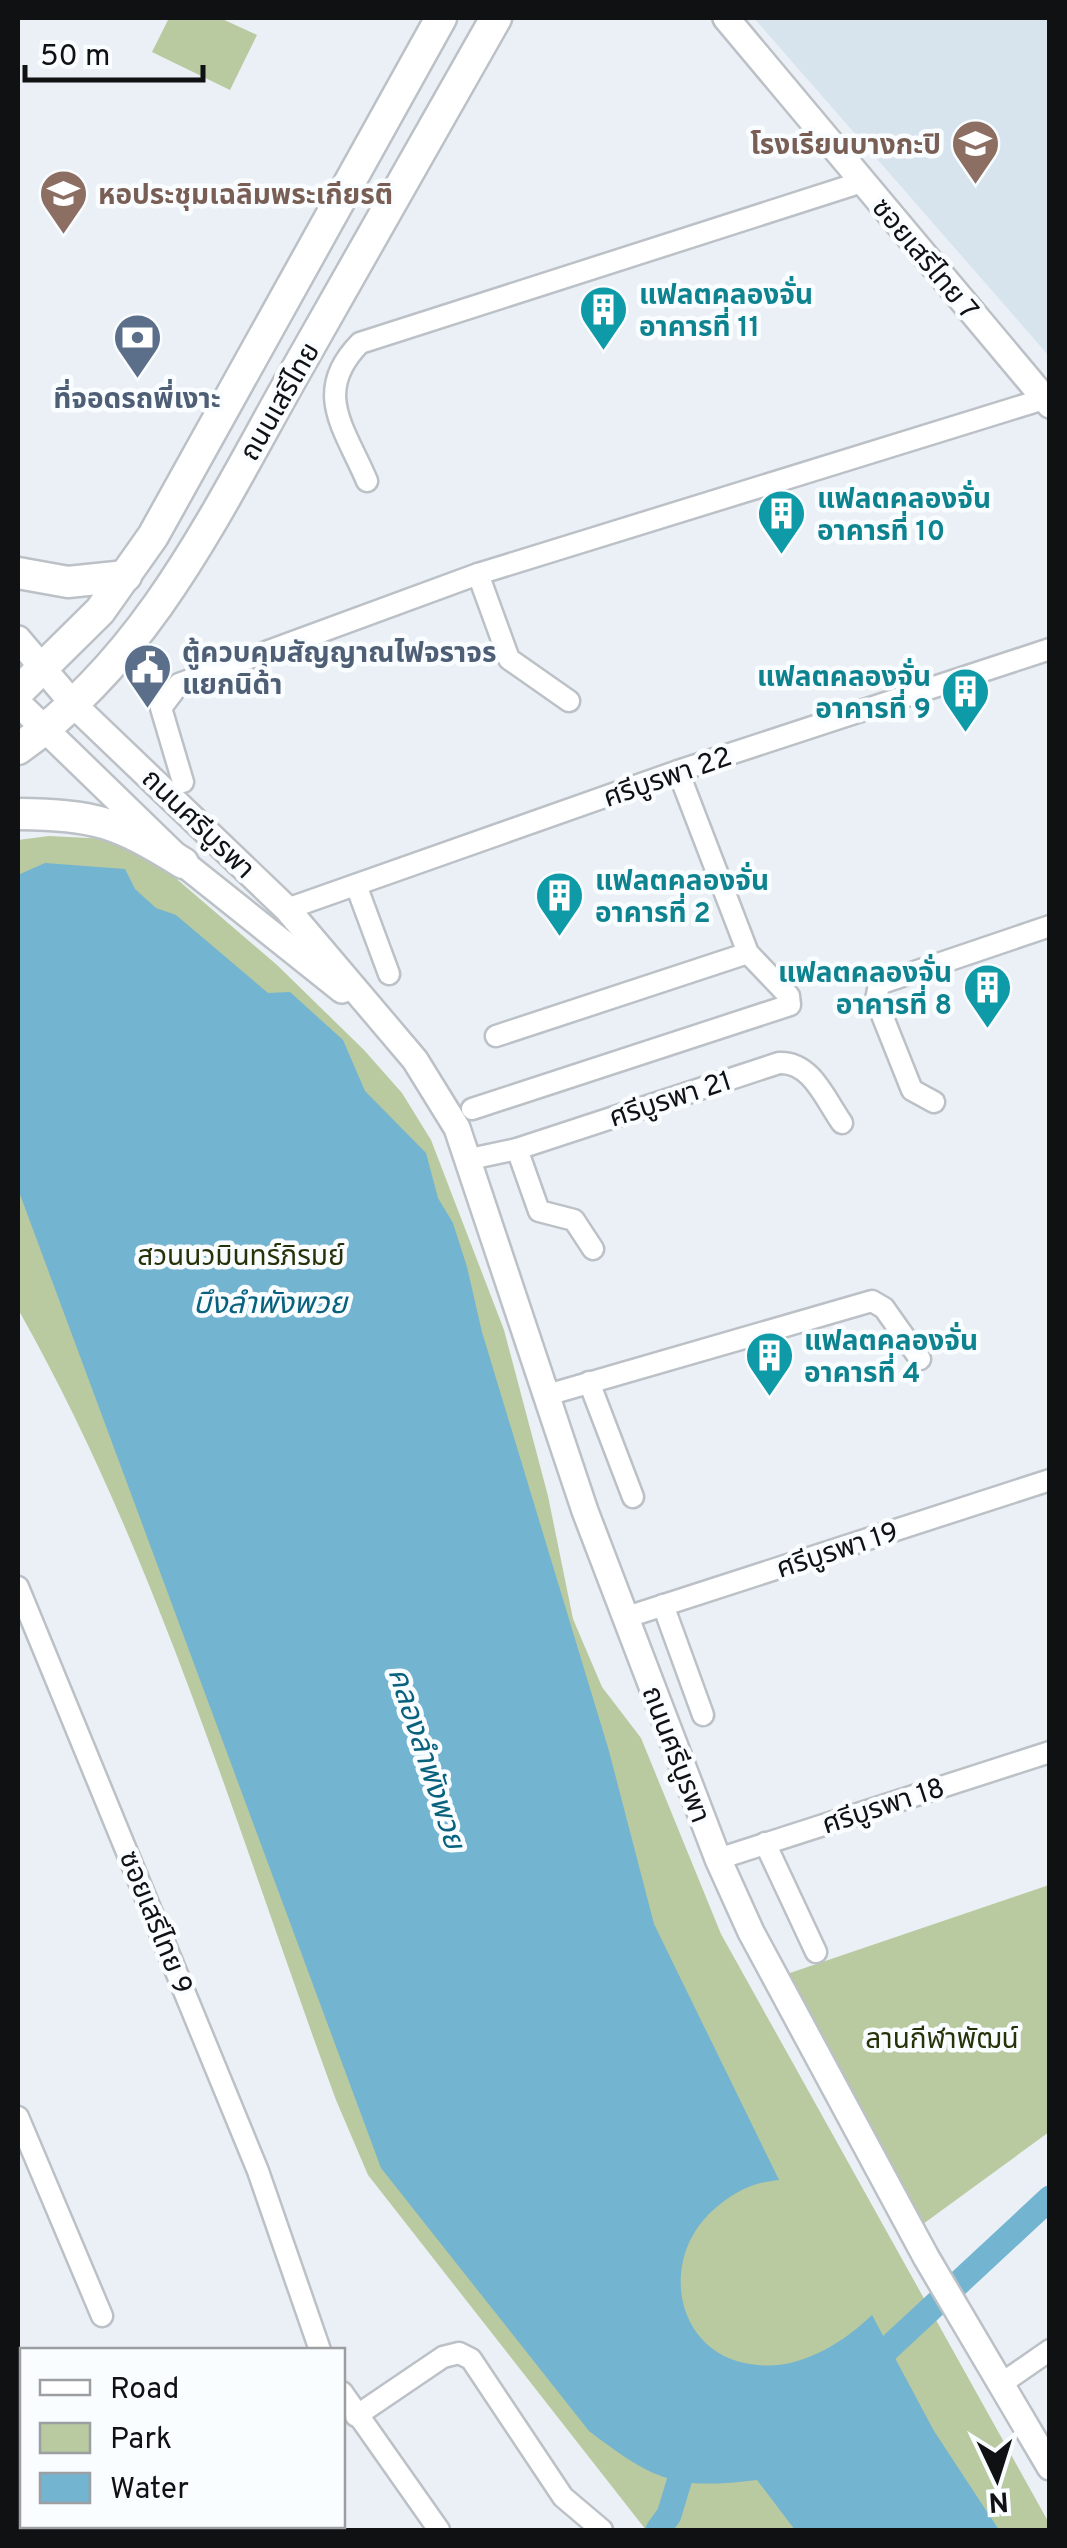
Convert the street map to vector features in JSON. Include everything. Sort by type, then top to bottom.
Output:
[{"type":"main road","name":"ถนนเสรีไทย","points":[[18,692],[43,671],[126,576],[213,434],[441,18]]},
{"type":"main road","name":"ถนนเสรีไทย","points":[[18,749],[76,706],[151,619],[183,570],[496,18]]},
{"type":"main road","points":[[18,572],[68,582],[126,576]]},
{"type":"main road","points":[[18,814],[99,819],[129,829],[183,863]]},
{"type":"street","name":"ซอยเสรีไทย 7","points":[[726,18],[1047,402]]},
{"type":"street","points":[[366,480],[332,401],[337,370],[360,343],[862,182]]},
{"type":"street","points":[[184,782],[161,708],[179,684],[478,574],[1047,402]]},
{"type":"street","points":[[478,574],[509,659],[569,701]]},
{"type":"street","name":"ถนนศรีบูรพา","points":[[18,639],[76,706],[287,910],[430,1082],[470,1159],[546,1395],[624,1618],[718,1859],[766,1963],[926,2256],[1050,2467]]},
{"type":"street","name":"ศรีบูรพา 22","points":[[287,910],[678,771],[1050,649]]},
{"type":"street","name":"ถนนศรีบูรพา","points":[[18,702],[43,731],[183,863],[374,1014]]},
{"type":"street","points":[[472,1108],[790,1005],[789,996],[748,953],[678,771]]},
{"type":"street","points":[[356,884],[389,974]]},
{"type":"street","points":[[934,1102],[912,1090],[876,1000],[879,984],[1050,926]]},
{"type":"street","points":[[496,1036],[748,953]]},
{"type":"street","name":"ศรีบูรพา 21","points":[[470,1159],[517,1149],[779,1063],[795,1062],[804,1068],[842,1123]]},
{"type":"street","points":[[517,1149],[539,1211],[574,1220],[593,1249]]},
{"type":"street","points":[[546,1395],[872,1301],[884,1308],[920,1359]]},
{"type":"street","points":[[589,1382],[633,1497]]},
{"type":"street","name":"ศรีบูรพา 19","points":[[624,1618],[1050,1480]]},
{"type":"street","name":"ซอยเสรีไทย 9","points":[[18,1587],[291,2258],[317,2348]]},
{"type":"street","points":[[663,1605],[703,1715]]},
{"type":"street","name":"ศรีบูรพา 18","points":[[718,1859],[1050,1752]]},
{"type":"street","points":[[765,1842],[816,1952]]},
{"type":"street","points":[[18,2117],[102,2316]]},
{"type":"street","points":[[1000,2384],[1050,2350]]},
{"type":"street","points":[[356,2416],[443,2357],[459,2352],[471,2359],[563,2498],[602,2530]]},
{"type":"street","points":[[345,2397],[439,2530]]},
{"type":"shaded area","name":"โรงเรียนบางกะปิ","points":[[754,18],[1049,18],[1049,356]]},
{"type":"green space","points":[[169,18],[220,18],[257,35],[230,90],[152,52]]},
{"type":"green space","name":"บึงลำพังพวย","points":[[49,836],[108,839],[142,854],[172,875],[277,965],[364,1050],[402,1093],[431,1140],[504,1330],[548,1496],[573,1619],[602,1687],[641,1738],[721,1934],[1049,2523],[1049,2530],[646,2530],[368,2175],[336,2100],[154,1598],[68,1403],[18,1309],[18,840]]},
{"type":"green space","name":"ลานกีฬาพัฒน์","points":[[1049,1885],[1049,2132],[923,2224],[784,1975]]},
{"type":"water","name":"บึงลำพังพวย","points":[[45,863],[125,869],[135,889],[156,908],[176,915],[268,993],[290,992],[343,1040],[365,1091],[426,1153],[438,1198],[453,1223],[467,1267],[482,1332],[609,1751],[654,1924],[779,2180],[759,2183],[735,2194],[712,2211],[695,2232],[684,2256],[681,2280],[684,2304],[693,2327],[708,2345],[730,2358],[773,2365],[820,2352],[872,2315],[934,2431],[999,2530],[795,2530],[757,2480],[685,2482],[631,2461],[589,2431],[381,2168],[18,1189],[18,875]]},
{"type":"waterway","name":"คลองลำพังพวย","points":[[866,2369],[1050,2198]]},
{"type":"waterway","points":[[658,2530],[669,2515],[688,2452]]},
{"type":"place","name":"โรงเรียนบางกะปิ","points":[[976,186]]},
{"type":"place","name":"หอประชุมเฉลิมพระเกียรติ","points":[[63,236]]},
{"type":"place","name":"แฟลตคลองจั่น อาคารที่ 11","points":[[604,352]]},
{"type":"place","name":"ที่จอดรถพี่เงาะ","points":[[137,380]]},
{"type":"place","name":"แฟลตคลองจั่น อาคารที่ 10","points":[[782,556]]},
{"type":"place","name":"ตู้ควบคุมสัญญาณไฟจราจร แยกนิด้า","points":[[147,710]]},
{"type":"place","name":"แฟลตคลองจั่น อาคารที่ 9","points":[[966,734]]},
{"type":"place","name":"แฟลตคลองจั่น อาคารที่ 2","points":[[560,938]]},
{"type":"place","name":"แฟลตคลองจั่น อาคารที่ 8","points":[[987,1030]]},
{"type":"place","name":"แฟลตคลองจั่น อาคารที่ 4","points":[[769,1398]]},
{"type":"park label","name":"สวนนวมินทร์ภิรมย์","points":[[241,1255]]}]
